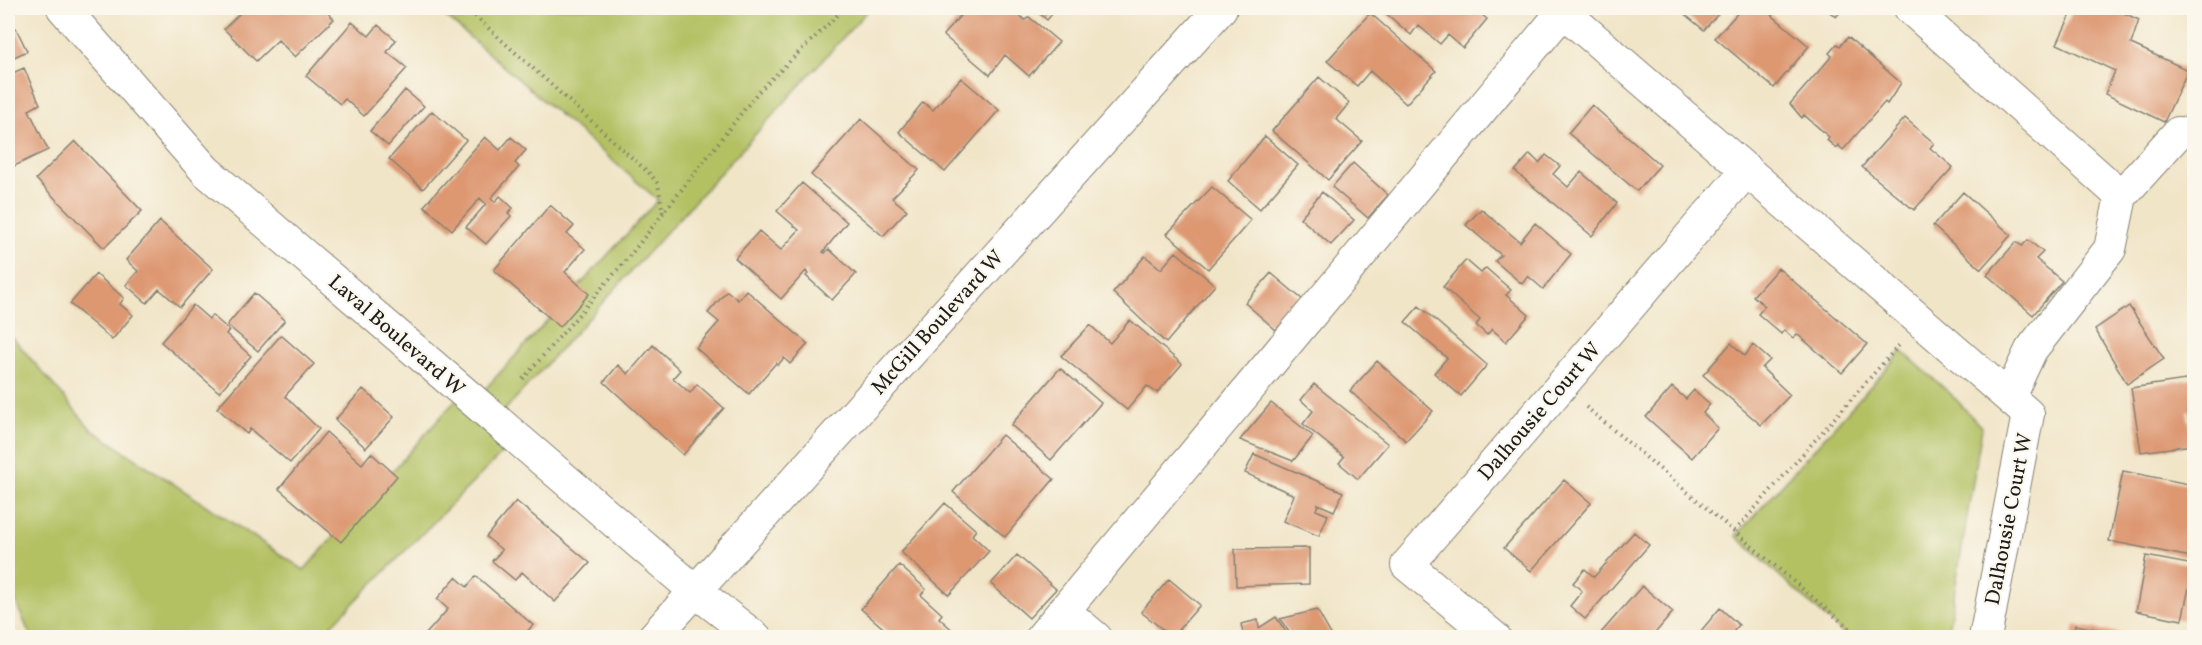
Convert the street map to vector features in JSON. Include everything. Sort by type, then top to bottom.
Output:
[{"type":"street","name":"Laval Boulevard W","points":[[63,8],[206,171],[694,590],[756,638]]},
{"type":"street","name":"McGill Boulevard W","points":[[653,638],[1221,8]]},
{"type":"street","points":[[1910,8],[2121,196]]},
{"type":"street","points":[[1041,638],[1065,612],[1563,9]]},
{"type":"street","name":"Dalhousie Court W","points":[[1563,9],[2028,414],[1985,638]]},
{"type":"street","points":[[2009,397],[2031,350],[2110,249],[2121,196],[2178,133]]},
{"type":"street","name":"Dalhousie Court W","points":[[1495,638],[1407,565],[1747,170]]},
{"type":"street","points":[[1065,612],[1096,638]]},
{"type":"path","points":[[466,8],[650,174],[658,184],[663,214]]},
{"type":"path","points":[[523,379],[663,214],[758,93],[845,8]]},
{"type":"path","points":[[1735,531],[1902,342]]},
{"type":"path","points":[[1581,403],[1862,638]]},
{"type":"green space","points":[[436,8],[870,8],[496,420],[517,438],[320,637],[31,637],[8,585],[8,332],[92,430],[304,570],[463,392],[474,401],[658,200]]},
{"type":"green space","points":[[1902,351],[1952,395],[1982,428],[1947,637],[1847,637],[1736,536]]},
{"type":"building","points":[[245,8],[323,8],[334,19],[295,57],[278,40],[256,61],[224,29]]},
{"type":"building","points":[[967,8],[977,13],[982,8],[1011,8],[1025,20],[1029,17],[1059,42],[1029,76],[1005,55],[990,75],[943,35]]},
{"type":"building","points":[[1033,8],[1057,8],[1047,20]]},
{"type":"building","points":[[1384,8],[1474,8],[1487,19],[1463,48],[1448,35],[1440,44],[1418,25],[1411,35],[1382,10]]},
{"type":"building","points":[[1677,8],[1723,8],[1704,30]]},
{"type":"building","points":[[1742,8],[1763,8],[1809,46],[1774,88],[1715,38]]},
{"type":"building","points":[[1825,8],[1844,8],[1836,17]]},
{"type":"building","points":[[2074,8],[2113,8],[2139,20],[2131,44],[2188,70],[2164,122],[2105,94],[2115,71],[2057,44]]},
{"type":"building","points":[[1370,13],[1436,71],[1406,104],[1370,71],[1357,86],[1327,61]]},
{"type":"building","points":[[352,22],[369,36],[378,25],[396,40],[387,52],[407,68],[364,116],[345,99],[340,104],[306,76]]},
{"type":"building","points":[[16,28],[27,51],[8,60],[8,32]]},
{"type":"building","points":[[1848,37],[1901,83],[1887,104],[1885,102],[1843,150],[1838,145],[1836,148],[1827,140],[1829,137],[1804,115],[1802,118],[1790,104],[1832,56],[1829,53]]},
{"type":"building","points":[[24,68],[40,104],[29,110],[48,150],[8,169],[8,75]]},
{"type":"building","points":[[1319,77],[1349,103],[1336,119],[1362,141],[1328,180],[1272,131]]},
{"type":"building","points":[[961,78],[999,110],[945,172],[899,132],[923,102],[933,110]]},
{"type":"building","points":[[405,90],[424,106],[388,146],[370,131]]},
{"type":"building","points":[[1592,105],[1660,165],[1637,191],[1568,133]]},
{"type":"building","points":[[432,111],[466,140],[423,189],[389,159]]},
{"type":"building","points":[[1905,118],[1934,143],[1930,148],[1953,167],[1914,210],[1862,167]]},
{"type":"building","points":[[861,119],[919,170],[892,198],[907,210],[883,236],[811,175]]},
{"type":"building","points":[[1265,136],[1298,165],[1260,209],[1228,181]]},
{"type":"building","points":[[485,137],[500,150],[511,137],[526,150],[515,163],[519,167],[491,198],[495,202],[500,196],[513,208],[508,213],[511,216],[486,244],[466,227],[486,204],[480,198],[452,230],[424,206]]},
{"type":"building","points":[[75,141],[142,211],[104,248],[36,179]]},
{"type":"building","points":[[1530,154],[1539,163],[1546,155],[1560,166],[1553,174],[1568,187],[1581,172],[1617,203],[1592,236],[1515,171]]},
{"type":"building","points":[[1353,163],[1388,195],[1368,218],[1332,187]]},
{"type":"building","points":[[802,183],[847,222],[823,252],[829,249],[856,274],[832,300],[806,276],[808,274],[806,271],[781,299],[735,258],[759,231],[781,250],[799,230],[777,211]]},
{"type":"building","points":[[1212,187],[1251,220],[1208,269],[1167,234]]},
{"type":"building","points":[[1322,192],[1354,220],[1331,245],[1300,218]]},
{"type":"building","points":[[1963,192],[2011,235],[1981,269],[1933,226]]},
{"type":"building","points":[[550,205],[574,226],[567,234],[585,249],[565,272],[589,294],[560,327],[494,270]]},
{"type":"building","points":[[1481,209],[1520,242],[1535,223],[1571,254],[1543,289],[1528,276],[1522,284],[1495,261],[1501,255],[1466,225]]},
{"type":"building","points":[[160,221],[213,269],[180,307],[159,289],[147,303],[126,285],[138,271],[126,260]]},
{"type":"building","points":[[2028,240],[2043,252],[2036,259],[2062,281],[2033,315],[1987,275],[2016,242],[2022,246]]},
{"type":"building","points":[[1176,252],[1215,285],[1166,343],[1113,293],[1145,256],[1161,269]]},
{"type":"building","points":[[1466,260],[1481,273],[1486,268],[1511,290],[1506,295],[1529,315],[1506,342],[1492,329],[1487,335],[1476,325],[1480,320],[1443,287]]},
{"type":"building","points":[[1778,268],[1867,344],[1842,373],[1797,334],[1793,338],[1784,330],[1781,334],[1758,314],[1765,306],[1753,296]]},
{"type":"building","points":[[1271,273],[1303,300],[1276,330],[1245,303]]},
{"type":"building","points":[[96,274],[124,298],[120,304],[133,315],[112,340],[70,304]]},
{"type":"building","points":[[746,290],[808,344],[790,364],[784,358],[778,365],[776,363],[749,394],[696,348],[719,322],[708,313],[727,291],[738,300]]},
{"type":"building","points":[[254,293],[285,320],[258,351],[227,325]]},
{"type":"building","points":[[193,305],[209,319],[212,315],[229,330],[226,334],[251,356],[219,392],[161,342]]},
{"type":"building","points":[[1419,306],[1487,365],[1461,396],[1434,373],[1447,358],[1405,322]]},
{"type":"building","points":[[2129,306],[2164,359],[2127,384],[2095,329]]},
{"type":"building","points":[[1130,320],[1182,364],[1157,393],[1147,386],[1127,410],[1061,356],[1090,325],[1110,343]]},
{"type":"building","points":[[281,335],[314,364],[285,396],[319,429],[290,463],[250,429],[247,434],[217,408]]},
{"type":"building","points":[[1731,343],[1745,356],[1753,345],[1770,360],[1762,368],[1790,395],[1761,425],[1703,375]]},
{"type":"building","points":[[653,345],[680,370],[673,378],[690,393],[697,384],[724,408],[683,455],[604,382],[618,365],[628,374]]},
{"type":"building","points":[[1377,361],[1433,411],[1406,441],[1350,391]]},
{"type":"building","points":[[1060,368],[1101,403],[1051,460],[1011,425]]},
{"type":"building","points":[[2192,379],[2194,410],[2187,411],[2192,445],[2141,452],[2131,388]]},
{"type":"building","points":[[1314,384],[1388,444],[1358,479],[1339,463],[1344,457],[1303,424],[1313,411],[1301,400]]},
{"type":"building","points":[[1672,387],[1686,399],[1694,390],[1710,404],[1703,413],[1718,428],[1692,458],[1646,417]]},
{"type":"building","points":[[363,389],[394,417],[366,448],[335,420]]},
{"type":"building","points":[[1271,403],[1313,436],[1293,461],[1240,440]]},
{"type":"building","points":[[326,432],[362,464],[371,453],[397,476],[341,542],[279,489]]},
{"type":"building","points":[[1002,435],[1054,479],[1005,537],[953,492]]},
{"type":"building","points":[[1254,454],[1343,492],[1334,511],[1318,504],[1316,510],[1328,515],[1319,536],[1283,521],[1294,495],[1245,473]]},
{"type":"building","points":[[2123,471],[2194,485],[2194,539],[2191,557],[2109,541]]},
{"type":"building","points":[[1564,480],[1591,503],[1531,571],[1504,548]]},
{"type":"building","points":[[516,501],[590,563],[555,602],[522,572],[515,580],[492,561],[502,550],[486,537]]},
{"type":"building","points":[[945,503],[976,530],[972,535],[989,551],[949,595],[901,552]]},
{"type":"building","points":[[1634,532],[1649,545],[1585,619],[1570,606],[1582,591],[1573,583],[1585,569],[1594,577]]},
{"type":"building","points":[[1309,548],[1309,584],[1236,586],[1235,549]]},
{"type":"building","points":[[1017,555],[1056,589],[1029,618],[991,584]]},
{"type":"building","points":[[2146,556],[2194,565],[2182,620],[2136,611]]},
{"type":"building","points":[[899,565],[926,589],[921,595],[942,614],[939,618],[957,634],[953,638],[895,638],[861,609]]},
{"type":"building","points":[[476,576],[533,625],[521,638],[430,638],[426,634],[448,609],[437,599],[456,577],[467,587]]},
{"type":"building","points":[[1169,579],[1200,605],[1172,637],[1141,612]]},
{"type":"building","points":[[1642,586],[1673,612],[1651,638],[1605,638],[1600,634]]},
{"type":"building","points":[[1720,608],[1739,625],[1728,638],[1695,638]]},
{"type":"building","points":[[1317,610],[1333,638],[1293,638],[1280,619]]},
{"type":"building","points":[[1276,617],[1290,638],[1244,638],[1241,624],[1258,620],[1259,628]]},
{"type":"building","points":[[2075,625],[2135,636],[2135,638],[2072,638]]}]
